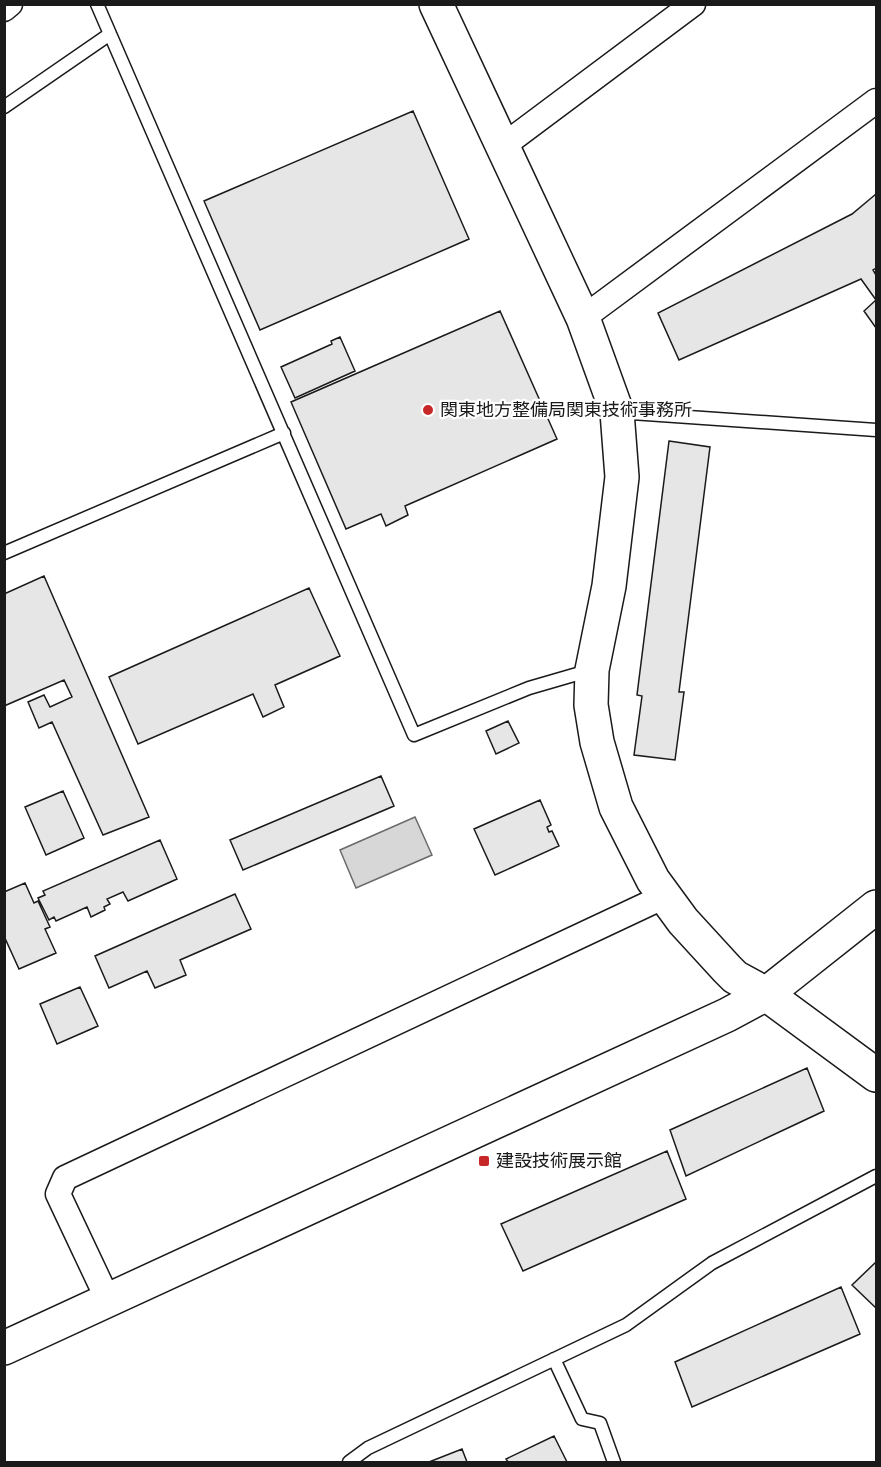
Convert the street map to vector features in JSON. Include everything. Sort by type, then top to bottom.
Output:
[{"type":"street","points":[[4,9],[10,4]]},
{"type":"street","points":[[436,4],[583,318],[617,412],[622,477],[609,586],[592,670],[591,705],[597,742],[616,807],[653,880],[683,921],[727,969],[735,977],[766,994],[876,1075]]},
{"type":"street","points":[[503,146],[693,4]]},
{"type":"street","points":[[583,318],[876,101]]},
{"type":"street","points":[[108,1300],[58,1194],[65,1178],[665,896]]},
{"type":"street","points":[[4,1348],[727,1015],[766,994],[876,907]]},
{"type":"lane","points":[[97,4],[414,735],[529,688],[592,670]]},
{"type":"lane","points":[[4,107],[110,34]]},
{"type":"lane","points":[[617,412],[876,430]]},
{"type":"lane","points":[[4,553],[284,433]]},
{"type":"lane","points":[[350,1462],[368,1448],[626,1325],[712,1263],[876,1176]]},
{"type":"lane","points":[[554,1359],[582,1419],[600,1423],[614,1462]]},
{"type":"shaded area","points":[[415,817],[432,855],[356,888],[340,850]]},
{"type":"building","points":[[413,111],[469,239],[260,330],[204,201]]},
{"type":"building","points":[[876,194],[876,268],[873,270],[876,275],[876,300],[861,279],[679,360],[658,313],[852,214]]},
{"type":"building","points":[[876,300],[876,328],[864,311]]},
{"type":"building","points":[[500,311],[557,439],[405,506],[408,515],[386,526],[381,514],[346,529],[291,402]]},
{"type":"building","points":[[340,337],[355,371],[295,398],[281,367],[332,344],[331,341]]},
{"type":"building","points":[[669,441],[710,447],[679,692],[684,692],[675,760],[634,755],[642,696],[637,695]]},
{"type":"building","points":[[44,576],[149,817],[103,835],[52,722],[39,728],[28,702],[44,695],[50,707],[72,697],[64,680],[4,706],[4,594]]},
{"type":"building","points":[[309,588],[340,656],[275,685],[284,707],[263,717],[253,694],[138,744],[109,677]]},
{"type":"building","points":[[508,721],[519,743],[496,754],[486,731]]},
{"type":"building","points":[[381,776],[394,806],[243,870],[230,840]]},
{"type":"building","points":[[63,791],[84,838],[46,855],[25,807]]},
{"type":"building","points":[[540,800],[551,825],[547,827],[549,832],[552,831],[559,846],[495,875],[474,829]]},
{"type":"building","points":[[160,840],[177,879],[128,901],[123,892],[107,899],[110,904],[104,907],[105,910],[91,917],[87,907],[56,921],[54,917],[49,920],[38,898],[45,895],[43,891]]},
{"type":"building","points":[[25,883],[34,903],[38,901],[50,927],[45,929],[56,953],[19,969],[4,936],[4,892]]},
{"type":"building","points":[[235,894],[251,929],[180,960],[186,975],[155,988],[147,971],[109,988],[95,956]]},
{"type":"building","points":[[80,987],[98,1026],[57,1044],[40,1004]]},
{"type":"building","points":[[807,1068],[824,1111],[686,1176],[670,1130]]},
{"type":"building","points":[[667,1151],[686,1199],[523,1271],[501,1224]]},
{"type":"building","points":[[876,1262],[876,1308],[852,1285]]},
{"type":"building","points":[[841,1287],[860,1334],[692,1407],[675,1362]]},
{"type":"building","points":[[554,1436],[567,1462],[508,1462],[506,1459]]},
{"type":"building","points":[[462,1449],[467,1462],[429,1462]]},
{"type":"place","name":"関東地方整備局関東技術事務所","points":[[428,410]]},
{"type":"place","name":"建設技術展示館","points":[[484,1161]]}]
